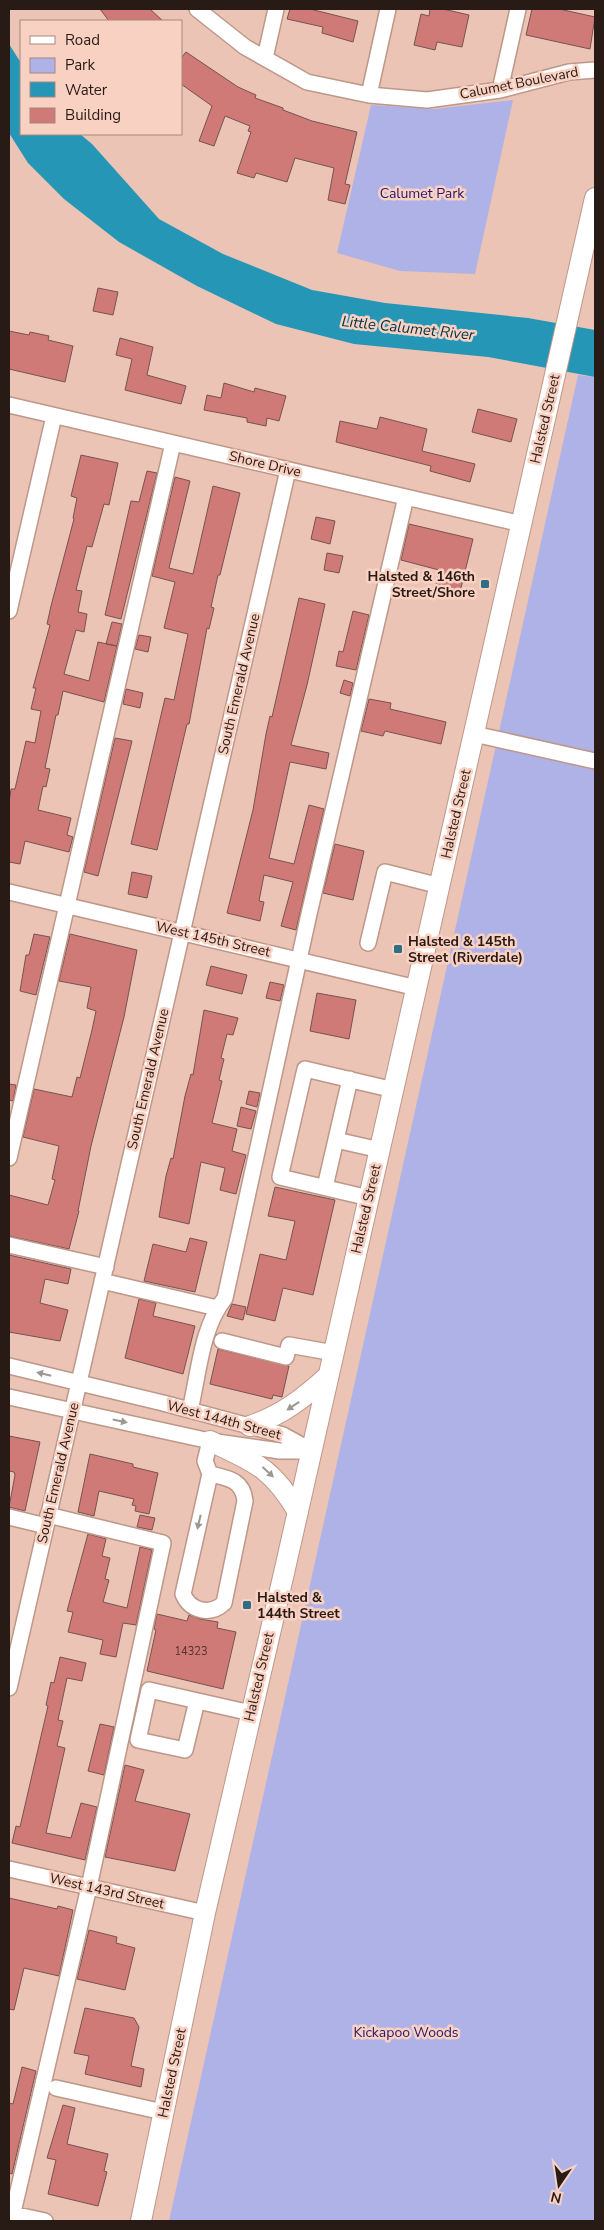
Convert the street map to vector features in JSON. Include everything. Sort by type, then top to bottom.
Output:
[{"type":"main road","name":"Halsted Street","points":[[141,2221],[205,1913],[312,1451],[595,198]]},
{"type":"main road","points":[[250,1426],[268,1420],[289,1409],[329,1375]]},
{"type":"main road","points":[[210,1441],[264,1468],[283,1488],[298,1512]]},
{"type":"street","name":"Calumet Boulevard","points":[[197,9],[245,47],[307,82],[369,95],[427,100],[500,90],[550,76],[595,70]]},
{"type":"street","points":[[265,58],[276,9]]},
{"type":"street","points":[[369,95],[388,9]]},
{"type":"street","points":[[500,90],[518,9]]},
{"type":"street","name":"Shore Drive","points":[[9,405],[522,524]]},
{"type":"street","points":[[9,611],[54,416]]},
{"type":"street","points":[[9,1158],[172,443]]},
{"type":"street","name":"South Emerald Avenue","points":[[9,1688],[288,470]]},
{"type":"street","points":[[190,1410],[208,1329],[217,1308],[225,1298],[299,960],[406,497]]},
{"type":"street","points":[[474,734],[595,761]]},
{"type":"street","points":[[368,943],[385,872],[440,886]]},
{"type":"street","name":"West 145th Street","points":[[9,892],[182,931],[416,988]]},
{"type":"street","points":[[369,1198],[280,1177],[305,1068],[394,1090]]},
{"type":"street","points":[[325,1187],[350,1079]]},
{"type":"street","points":[[336,1140],[380,1150]]},
{"type":"street","points":[[9,1245],[217,1308]]},
{"type":"street","points":[[222,1341],[286,1357],[289,1345],[334,1353]]},
{"type":"street","name":"West 144th Street","points":[[9,1366],[284,1435],[312,1451]]},
{"type":"street","name":"West 144th Street","points":[[9,1397],[210,1441],[280,1451],[312,1451]]},
{"type":"street","points":[[210,1441],[205,1462],[210,1474],[183,1594],[186,1602],[193,1608],[210,1611],[224,1603],[245,1501],[244,1491],[239,1483],[210,1474]]},
{"type":"street","points":[[9,1517],[47,1520],[163,1543],[89,1887],[12,2218],[45,2221]]},
{"type":"street","points":[[197,1701],[185,1750],[138,1740],[149,1690],[251,1713]]},
{"type":"street","name":"West 143rd Street","points":[[9,1869],[205,1913]]},
{"type":"street","points":[[56,2088],[163,2112]]},
{"type":"green space","name":"Calumet Park","points":[[513,100],[475,274],[400,271],[337,253],[371,105],[434,109]]},
{"type":"green space","name":"Kickapoo Woods","points":[[578,375],[595,377],[595,2221],[169,2221]]},
{"type":"water","name":"Little Calumet River","points":[[9,44],[20,61],[20,135],[81,135],[92,144],[159,219],[223,254],[312,290],[385,303],[528,318],[595,330],[595,377],[488,357],[354,344],[276,324],[197,286],[119,242],[64,199],[28,163],[9,133]]},
{"type":"building","points":[[100,9],[150,9],[162,20],[108,20]]},
{"type":"building","points":[[290,9],[310,9],[358,21],[353,42],[322,33],[323,27],[287,19]]},
{"type":"building","points":[[430,9],[443,9],[469,15],[462,47],[437,42],[435,50],[414,45],[421,14],[429,16]]},
{"type":"building","points":[[532,9],[559,9],[595,17],[590,49],[526,35]]},
{"type":"building","points":[[186,52],[238,87],[256,95],[255,98],[312,121],[357,132],[345,184],[350,185],[345,204],[328,200],[334,168],[295,158],[287,182],[256,173],[254,178],[237,173],[251,132],[248,131],[250,126],[225,116],[214,146],[199,141],[212,106],[182,85],[182,57]]},
{"type":"building","points":[[98,288],[118,292],[113,315],[93,311]]},
{"type":"building","points":[[9,331],[29,335],[30,332],[49,336],[48,340],[73,346],[65,382],[9,369]]},
{"type":"building","points":[[120,338],[153,347],[147,375],[186,386],[181,404],[125,390],[132,359],[116,355]]},
{"type":"building","points":[[224,383],[254,392],[255,388],[286,396],[279,421],[267,418],[266,426],[247,422],[247,418],[204,410],[207,395],[221,398]]},
{"type":"building","points":[[478,409],[517,419],[511,442],[472,432]]},
{"type":"building","points":[[380,417],[427,429],[422,451],[475,464],[470,482],[430,471],[431,466],[336,442],[340,421],[377,429]]},
{"type":"building","points":[[81,455],[118,463],[109,505],[104,504],[92,547],[87,546],[76,590],[82,591],[78,612],[87,614],[84,632],[76,630],[64,674],[89,681],[98,642],[117,646],[104,702],[63,691],[58,715],[56,715],[45,768],[50,769],[46,787],[43,786],[38,810],[71,818],[67,835],[73,837],[69,852],[25,841],[20,864],[9,862],[9,803],[11,789],[15,789],[26,741],[35,743],[41,711],[31,709],[36,688],[33,688],[50,625],[47,624],[51,606],[74,519],[77,498],[71,496]]},
{"type":"building","points":[[147,471],[157,473],[121,619],[105,615],[131,501],[139,502]]},
{"type":"building","points":[[175,477],[190,481],[169,568],[193,574],[213,486],[240,493],[220,575],[218,575],[211,607],[214,608],[209,629],[207,628],[189,724],[187,724],[157,850],[131,844],[165,698],[174,700],[188,634],[164,628],[175,582],[152,576]]},
{"type":"building","points":[[316,517],[335,521],[330,544],[311,539]]},
{"type":"building","points":[[409,524],[473,539],[459,596],[435,590],[439,570],[401,560]]},
{"type":"building","points":[[327,553],[343,556],[339,573],[324,570]]},
{"type":"building","points":[[299,598],[325,604],[291,745],[329,753],[326,769],[290,762],[269,858],[294,864],[309,805],[324,809],[296,930],[281,926],[293,882],[264,875],[259,901],[264,902],[260,921],[227,913],[253,810],[266,734],[270,716],[272,717]]},
{"type":"building","points":[[353,611],[369,615],[356,670],[336,666],[339,651],[343,652]]},
{"type":"building","points":[[112,622],[122,624],[117,646],[106,644]]},
{"type":"building","points":[[139,635],[151,637],[148,652],[135,649]]},
{"type":"building","points":[[344,680],[353,683],[350,696],[340,693]]},
{"type":"building","points":[[126,689],[143,693],[140,708],[123,704]]},
{"type":"building","points":[[369,699],[391,703],[390,709],[446,722],[441,744],[385,731],[383,736],[361,731]]},
{"type":"building","points":[[115,738],[132,741],[98,876],[84,872]]},
{"type":"building","points":[[335,844],[364,851],[353,900],[323,893]]},
{"type":"building","points":[[132,872],[152,876],[147,898],[128,894]]},
{"type":"building","points":[[34,934],[50,937],[36,995],[20,991],[26,955],[29,955]]},
{"type":"building","points":[[70,934],[137,950],[124,1017],[91,1146],[79,1211],[69,1249],[9,1236],[9,1195],[48,1205],[55,1180],[52,1179],[59,1146],[23,1137],[34,1089],[72,1097],[77,1077],[80,1078],[92,1030],[96,1011],[87,1008],[91,987],[59,981]]},
{"type":"building","points":[[211,966],[247,975],[242,994],[206,985]]},
{"type":"building","points":[[270,982],[284,985],[280,1001],[266,998]]},
{"type":"building","points":[[317,993],[356,1000],[349,1039],[310,1031]]},
{"type":"building","points":[[204,1010],[238,1018],[233,1035],[227,1034],[221,1058],[224,1059],[219,1080],[222,1081],[212,1123],[237,1129],[232,1151],[246,1155],[236,1194],[220,1190],[225,1168],[201,1162],[189,1224],[159,1217],[166,1176],[171,1158],[173,1159],[185,1096],[191,1074],[193,1075]]},
{"type":"building","points":[[9,1084],[16,1085],[13,1101],[9,1100]]},
{"type":"building","points":[[249,1091],[260,1093],[257,1107],[246,1104]]},
{"type":"building","points":[[241,1107],[256,1111],[251,1129],[237,1126]]},
{"type":"building","points":[[275,1187],[335,1200],[313,1295],[283,1288],[275,1321],[246,1314],[260,1254],[286,1260],[295,1221],[268,1216]]},
{"type":"building","points":[[190,1238],[207,1242],[195,1292],[144,1281],[153,1244],[186,1252]]},
{"type":"building","points":[[9,1255],[71,1269],[68,1284],[45,1279],[40,1303],[68,1310],[60,1341],[9,1332]]},
{"type":"building","points":[[139,1299],[156,1303],[153,1316],[195,1326],[183,1374],[125,1358]]},
{"type":"building","points":[[232,1304],[246,1307],[243,1320],[227,1316]]},
{"type":"building","points":[[218,1349],[289,1366],[282,1397],[273,1395],[272,1399],[210,1384]]},
{"type":"building","points":[[9,1436],[40,1442],[25,1511],[9,1507],[15,1475],[14,1472],[9,1471]]},
{"type":"building","points":[[90,1454],[133,1464],[133,1467],[158,1473],[149,1514],[135,1511],[136,1506],[132,1505],[134,1499],[99,1491],[94,1516],[78,1512]]},
{"type":"building","points":[[140,1515],[155,1518],[152,1530],[137,1527]]},
{"type":"building","points":[[88,1534],[106,1539],[102,1556],[110,1558],[105,1579],[109,1580],[103,1602],[127,1608],[140,1547],[152,1550],[136,1625],[123,1623],[116,1657],[100,1654],[103,1640],[68,1632],[73,1612],[67,1611]]},
{"type":"building","points":[[157,1614],[187,1621],[189,1615],[218,1622],[217,1628],[236,1632],[223,1689],[147,1671],[156,1630],[154,1629]]},
{"type":"building","points":[[60,1657],[86,1663],[82,1681],[67,1678],[58,1720],[63,1721],[57,1746],[65,1748],[46,1833],[71,1838],[81,1803],[97,1807],[85,1860],[12,1843],[16,1826],[20,1827],[48,1706],[46,1705],[51,1682],[54,1683]]},
{"type":"building","points":[[100,1724],[114,1727],[104,1775],[88,1771]]},
{"type":"building","points":[[125,1765],[144,1770],[135,1801],[190,1814],[175,1871],[105,1857]]},
{"type":"building","points":[[9,1898],[57,1909],[58,1906],[73,1910],[59,1976],[24,1968],[14,2010],[9,2009]]},
{"type":"building","points":[[89,1930],[117,1937],[116,1943],[135,1948],[125,1990],[77,1979]]},
{"type":"building","points":[[85,2008],[134,2018],[139,2027],[131,2066],[144,2069],[141,2087],[85,2074],[89,2056],[74,2053]]},
{"type":"building","points":[[22,2067],[36,2071],[12,2174],[9,2173],[9,2103],[13,2104]]},
{"type":"building","points":[[63,2105],[75,2108],[67,2144],[108,2154],[104,2171],[107,2172],[98,2206],[48,2194],[56,2160],[47,2158]]},
{"type":"place","name":"Halsted & 146th Street/Shore","points":[[485,584]]},
{"type":"place","name":"Halsted & 145th Street (Riverdale)","points":[[398,949]]},
{"type":"place","name":"Halsted & 144th Street","points":[[247,1605]]}]
